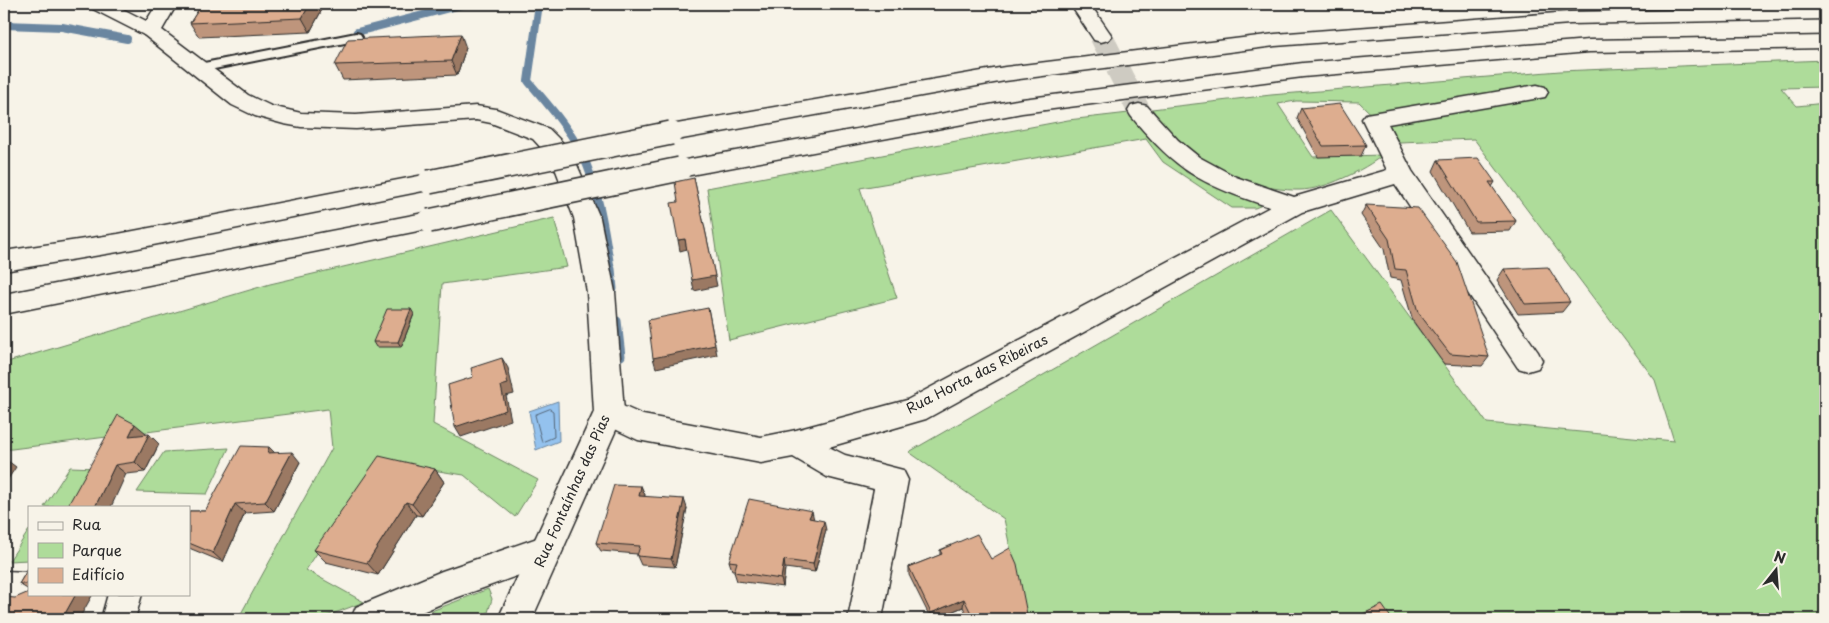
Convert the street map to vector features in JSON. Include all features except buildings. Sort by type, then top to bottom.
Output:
[{"type":"main road","name":"Rua Fontaínhas das Pias","points":[[98,4],[151,31],[240,100],[263,111],[300,120],[356,122],[476,113],[496,116],[541,134],[564,157],[587,218],[601,292],[609,412],[515,619]]},
{"type":"main road","points":[[151,31],[167,4]]},
{"type":"main road","points":[[1080,4],[1101,36]]},
{"type":"main road","points":[[4,261],[118,243],[671,133],[1005,74],[1275,40],[1570,18],[1825,13]]},
{"type":"main road","points":[[4,304],[429,222],[680,169],[1022,106],[1303,70],[1589,46],[1825,42]]},
{"type":"main road","points":[[1528,360],[1401,174],[1374,119],[1537,92]]},
{"type":"main road","points":[[1139,112],[1161,138],[1190,163],[1218,179],[1293,206]]},
{"type":"main road","name":"Rua Horta das Ribeiras","points":[[609,412],[638,427],[761,450],[796,443],[915,410],[1293,206],[1401,174]]},
{"type":"main road","points":[[796,443],[838,467],[892,480],[865,619]]},
{"type":"main road","points":[[368,619],[442,587],[546,550]]},
{"type":"main road","points":[[4,587],[28,588]]},
{"type":"main road","points":[[118,619],[124,596]]},
{"type":"lane","points":[[199,68],[356,37]]},
{"type":"green space","points":[[1825,60],[1825,87],[1781,88],[1797,106],[1825,103],[1825,619],[1519,619],[1509,616],[1500,619],[1381,619],[1374,609],[1351,619],[1025,619],[1004,519],[909,452],[1331,210],[1487,423],[1674,441],[1655,380],[1474,139],[1400,142],[1359,102],[1296,101],[1278,104],[1313,157],[1383,155],[1355,173],[1332,183],[1310,189],[1287,190],[1262,186],[1236,178],[1202,161],[1181,144],[1152,109],[1271,95],[1560,71]]},
{"type":"green space","points":[[1129,113],[1186,172],[1218,188],[1267,203],[1255,208],[1232,208],[1163,162],[1146,139],[860,188],[897,298],[729,340],[707,188],[1068,120]]},
{"type":"green space","points":[[554,218],[567,267],[442,284],[433,424],[538,480],[515,517],[464,475],[388,463],[337,523],[306,570],[364,602],[319,619],[238,619],[332,448],[328,409],[4,450],[4,363],[270,284]]},
{"type":"green space","points":[[229,448],[207,494],[137,492],[164,452]]},
{"type":"green space","points":[[70,467],[97,468],[76,506],[45,506]]},
{"type":"green space","points":[[28,532],[28,560],[9,561]]},
{"type":"green space","points":[[488,589],[492,599],[486,619],[411,619]]},
{"type":"water","points":[[558,401],[559,441],[536,450],[529,411]]},
{"type":"waterway","points":[[357,32],[465,4]]},
{"type":"waterway","points":[[539,4],[528,81],[549,106],[581,152],[597,195],[611,271]]},
{"type":"waterway","points":[[4,25],[62,27],[127,39]]},
{"type":"waterway","points":[[611,269],[613,289]]},
{"type":"waterway","points":[[617,321],[621,356]]},
{"type":"tunnel","points":[[1101,36],[1139,111]]}]
